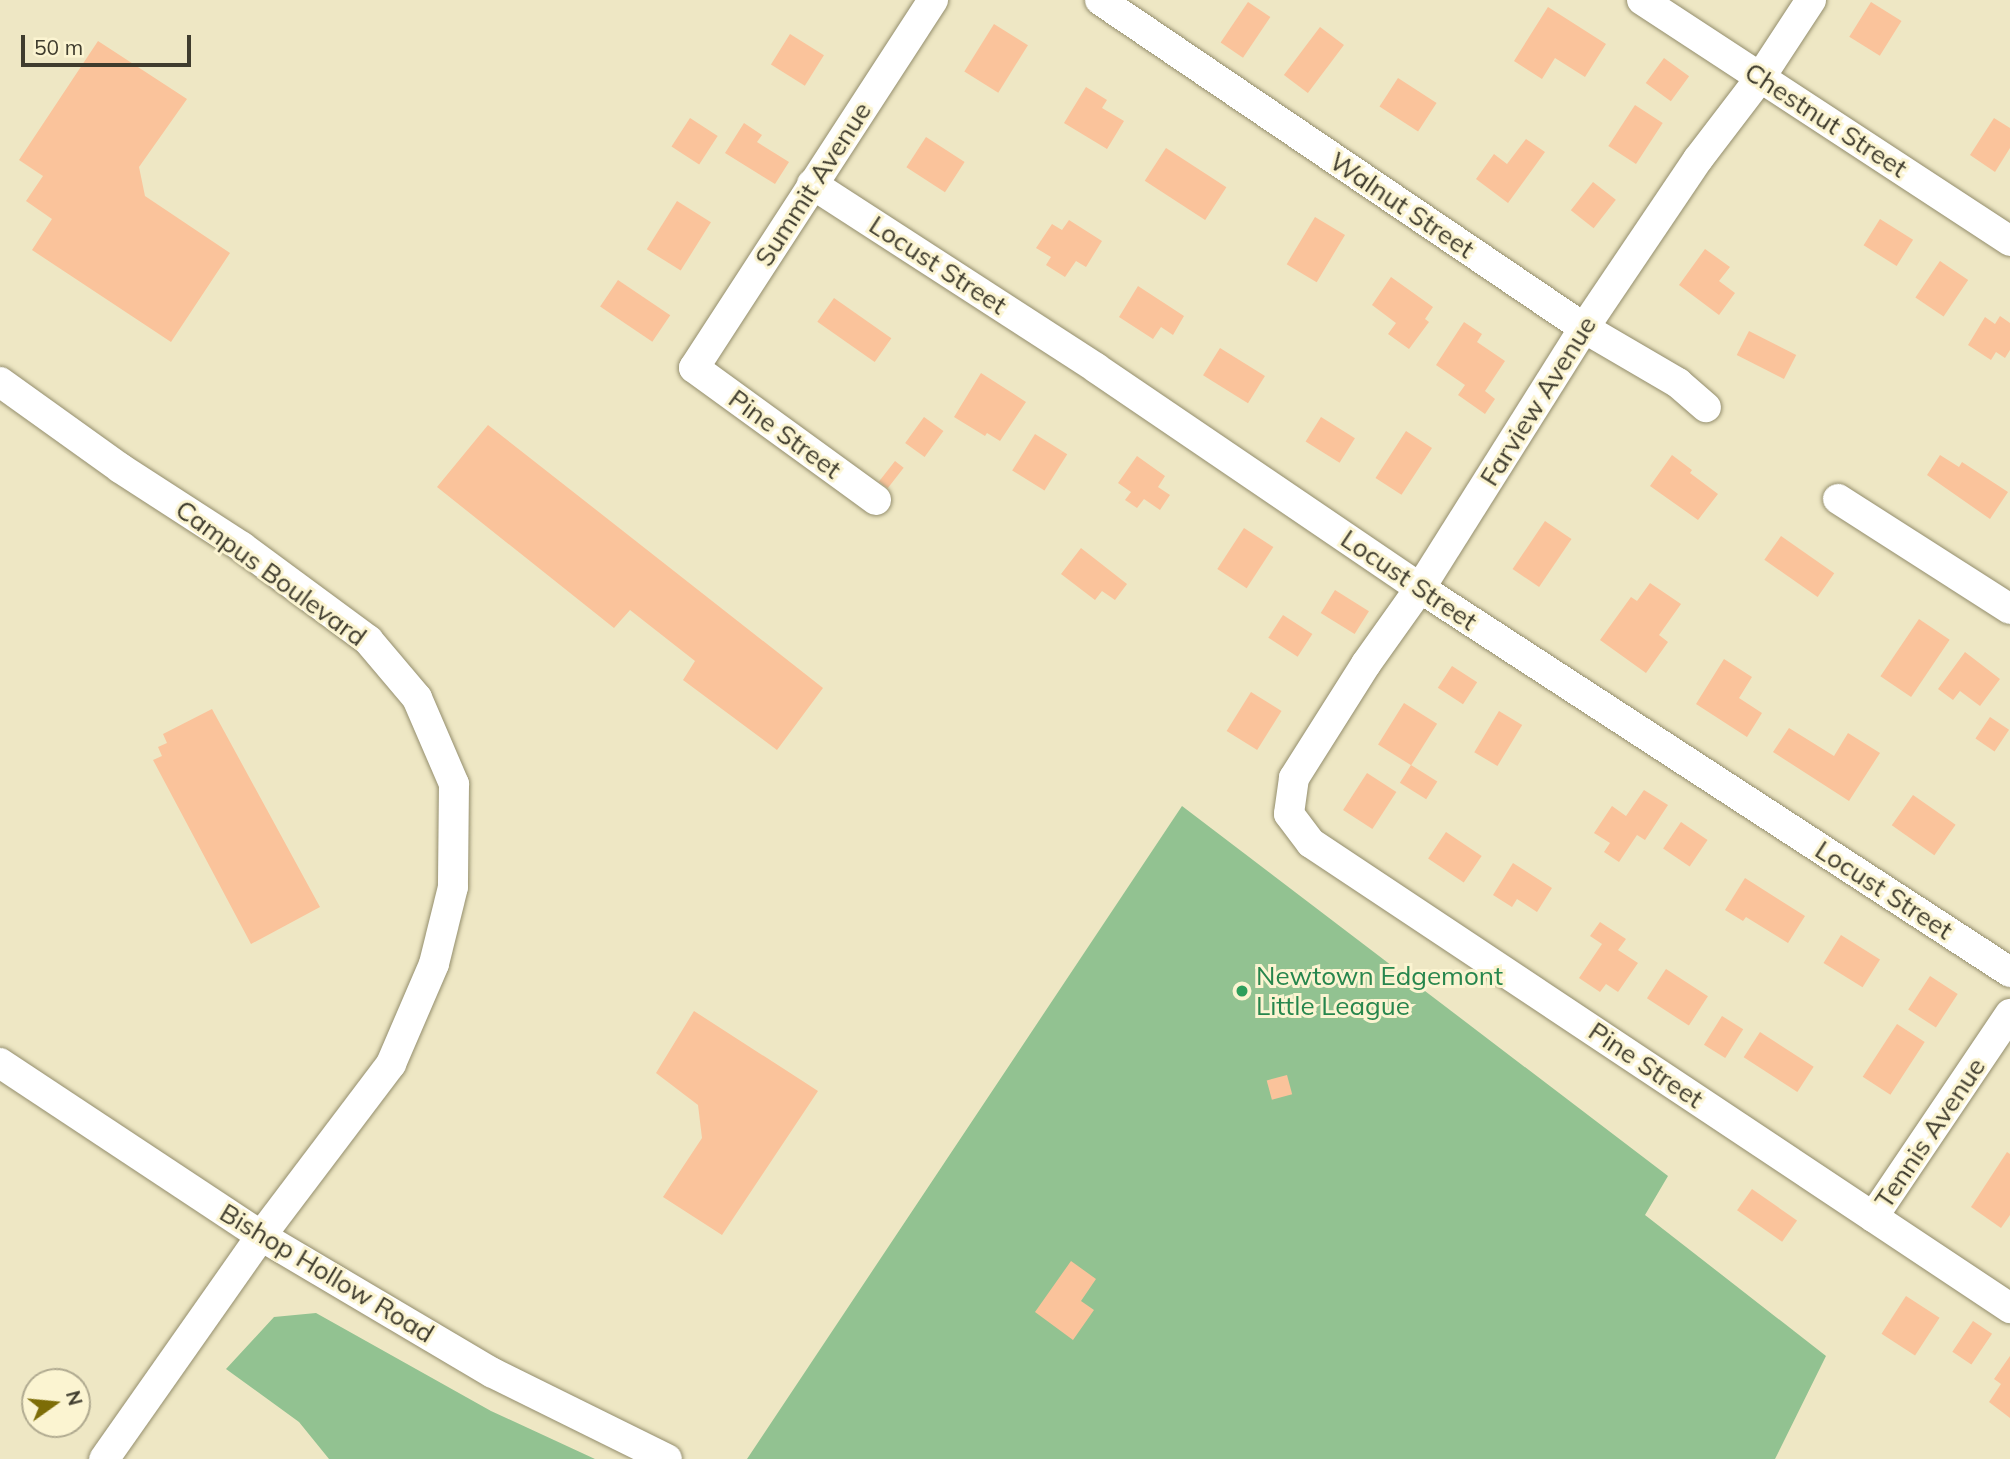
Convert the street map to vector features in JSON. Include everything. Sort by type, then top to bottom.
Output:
[{"type":"street","name":"Summit Avenue","points":[[694,368],[933,0]]},
{"type":"street","name":"Walnut Street","points":[[1100,0],[1584,328],[1678,383],[1706,407]]},
{"type":"street","name":"Chestnut Street","points":[[1642,0],[2010,241]]},
{"type":"street","name":"Farview Avenue","points":[[1289,814],[1294,778],[1366,664],[1420,588],[1584,328],[1698,159],[1760,78],[1811,0]]},
{"type":"street","name":"Locust Street","points":[[812,184],[1096,368],[1420,588],[2010,972]]},
{"type":"street","name":"Pine Street","points":[[694,368],[876,500]]},
{"type":"street","name":"Campus Boulevard","points":[[0,382],[120,468],[242,547],[368,640],[416,698],[454,783],[453,887],[434,964],[391,1064],[261,1236],[104,1459]]},
{"type":"street","points":[[1838,499],[2010,609]]},
{"type":"street","name":"Pine Street","points":[[1289,814],[1311,843],[2010,1308]]},
{"type":"street","name":"Tennis Avenue","points":[[1874,1217],[2010,1014]]},
{"type":"street","name":"Bishop Hollow Road","points":[[0,1063],[261,1236],[493,1373],[667,1459]]},
{"type":"green space","name":"Newtown Edgemont Little League","points":[[1182,806],[1668,1176],[1645,1215],[1826,1356],[1775,1459],[747,1459]]},
{"type":"green space","points":[[316,1313],[491,1411],[595,1459],[329,1459],[299,1422],[226,1369],[274,1317]]},
{"type":"building","points":[[1248,2],[1270,17],[1243,58],[1221,43]]},
{"type":"building","points":[[1871,2],[1902,21],[1880,56],[1849,37]]},
{"type":"building","points":[[1548,7],[1606,44],[1585,77],[1555,58],[1542,79],[1514,61]]},
{"type":"building","points":[[994,24],[1028,45],[998,93],[964,71]]},
{"type":"building","points":[[1320,27],[1344,45],[1308,93],[1284,75]]},
{"type":"building","points":[[790,34],[824,55],[805,86],[771,65]]},
{"type":"building","points":[[98,41],[187,99],[139,167],[145,196],[230,253],[171,342],[32,250],[52,219],[26,201],[43,176],[19,160]]},
{"type":"building","points":[[1664,58],[1689,76],[1671,101],[1646,83]]},
{"type":"building","points":[[1398,78],[1437,103],[1418,132],[1379,107]]},
{"type":"building","points":[[1086,87],[1107,100],[1102,108],[1124,121],[1107,149],[1064,123]]},
{"type":"building","points":[[1635,105],[1663,123],[1636,164],[1608,146]]},
{"type":"building","points":[[690,118],[718,136],[699,164],[671,147]]},
{"type":"building","points":[[1994,118],[2010,128],[2010,148],[1995,172],[1970,155]]},
{"type":"building","points":[[744,123],[762,135],[757,142],[789,162],[775,184],[725,153]]},
{"type":"building","points":[[926,137],[965,162],[945,192],[906,167]]},
{"type":"building","points":[[1526,139],[1545,152],[1508,203],[1476,179],[1494,154],[1507,164]]},
{"type":"building","points":[[1166,148],[1226,187],[1205,220],[1145,181]]},
{"type":"building","points":[[1593,182],[1616,200],[1594,228],[1571,210]]},
{"type":"building","points":[[677,201],[711,222],[681,271],[647,249]]},
{"type":"building","points":[[1315,217],[1345,235],[1317,282],[1287,264]]},
{"type":"building","points":[[1880,219],[1913,240],[1897,266],[1864,245]]},
{"type":"building","points":[[1069,220],[1102,241],[1086,267],[1076,261],[1065,277],[1046,265],[1051,257],[1036,248],[1052,224],[1062,230]]},
{"type":"building","points":[[1705,249],[1730,267],[1719,281],[1735,293],[1719,315],[1679,285]]},
{"type":"building","points":[[1940,261],[1968,280],[1944,316],[1915,297]]},
{"type":"building","points":[[1391,277],[1433,307],[1425,319],[1429,322],[1409,349],[1388,334],[1396,323],[1372,305]]},
{"type":"building","points":[[618,280],[670,315],[652,342],[600,307]]},
{"type":"building","points":[[1138,286],[1184,316],[1173,335],[1161,327],[1153,339],[1119,317]]},
{"type":"building","points":[[834,298],[891,338],[875,362],[817,322]]},
{"type":"building","points":[[2000,316],[2010,323],[2010,350],[2005,358],[1996,352],[1991,360],[1968,345],[1985,317],[1995,324]]},
{"type":"building","points":[[1464,322],[1482,334],[1477,342],[1505,361],[1485,391],[1495,399],[1485,414],[1458,395],[1465,385],[1436,365]]},
{"type":"building","points":[[1749,331],[1796,355],[1784,379],[1737,355]]},
{"type":"building","points":[[1220,348],[1265,376],[1248,403],[1203,375]]},
{"type":"building","points":[[981,373],[1026,402],[1000,441],[987,433],[985,436],[954,417]]},
{"type":"building","points":[[924,417],[943,431],[925,457],[905,443]]},
{"type":"building","points":[[1321,417],[1355,438],[1340,463],[1306,442]]},
{"type":"building","points":[[488,425],[823,688],[777,750],[683,680],[695,661],[630,610],[614,628],[437,487]]},
{"type":"building","points":[[1406,431],[1432,448],[1401,495],[1376,478]]},
{"type":"building","points":[[1035,434],[1067,454],[1044,491],[1012,470]]},
{"type":"building","points":[[1672,455],[1718,494],[1698,520],[1650,486]]},
{"type":"building","points":[[1940,455],[1959,467],[1962,462],[2008,492],[1990,519],[1927,475]]},
{"type":"building","points":[[1137,456],[1165,476],[1158,487],[1170,495],[1160,510],[1144,499],[1137,508],[1125,500],[1131,492],[1118,483]]},
{"type":"building","points":[[895,461],[904,468],[888,488],[879,481]]},
{"type":"building","points":[[1545,521],[1572,539],[1539,587],[1513,569]]},
{"type":"building","points":[[1244,528],[1273,547],[1247,588],[1217,569]]},
{"type":"building","points":[[1781,536],[1834,573],[1818,597],[1764,560]]},
{"type":"building","points":[[1081,548],[1127,584],[1115,600],[1102,591],[1095,600],[1061,574]]},
{"type":"building","points":[[1650,583],[1681,604],[1659,635],[1668,642],[1646,673],[1600,640],[1631,597],[1637,601]]},
{"type":"building","points":[[1335,590],[1369,611],[1355,634],[1321,613]]},
{"type":"building","points":[[1283,615],[1312,634],[1298,657],[1268,638]]},
{"type":"building","points":[[1919,619],[1950,640],[1911,697],[1880,676]]},
{"type":"building","points":[[1965,652],[2000,679],[1980,706],[1960,691],[1953,700],[1938,689]]},
{"type":"building","points":[[1724,659],[1752,677],[1739,698],[1762,713],[1747,737],[1696,704]]},
{"type":"building","points":[[1452,666],[1477,682],[1463,704],[1438,688]]},
{"type":"building","points":[[1251,692],[1282,711],[1257,750],[1227,731]]},
{"type":"building","points":[[1404,703],[1437,724],[1411,765],[1378,745]]},
{"type":"building","points":[[212,709],[320,907],[251,944],[153,760],[162,756],[158,747],[167,743],[163,734]]},
{"type":"building","points":[[1499,711],[1522,725],[1497,766],[1474,752]]},
{"type":"building","points":[[1990,717],[2009,730],[1995,751],[1975,739]]},
{"type":"building","points":[[1789,728],[1834,756],[1848,733],[1880,753],[1849,801],[1773,752]]},
{"type":"building","points":[[1411,765],[1437,781],[1426,799],[1400,783]]},
{"type":"building","points":[[1367,773],[1396,792],[1372,829],[1343,810]]},
{"type":"building","points":[[1644,790],[1668,805],[1645,840],[1637,835],[1619,862],[1604,852],[1610,843],[1594,833],[1612,806],[1626,816]]},
{"type":"building","points":[[1913,795],[1956,825],[1934,855],[1892,825]]},
{"type":"building","points":[[1681,822],[1708,840],[1690,866],[1663,849]]},
{"type":"building","points":[[1446,832],[1482,856],[1464,883],[1428,859]]},
{"type":"building","points":[[1513,863],[1552,888],[1537,912],[1517,899],[1512,907],[1493,895]]},
{"type":"building","points":[[1745,878],[1805,916],[1788,943],[1746,917],[1743,921],[1725,910]]},
{"type":"building","points":[[1600,922],[1626,939],[1618,950],[1638,963],[1618,992],[1606,984],[1600,992],[1579,978],[1602,944],[1590,936]]},
{"type":"building","points":[[1841,935],[1880,959],[1863,987],[1824,963]]},
{"type":"building","points":[[1666,969],[1708,996],[1689,1026],[1647,998]]},
{"type":"building","points":[[1930,976],[1958,994],[1936,1028],[1908,1010]]},
{"type":"building","points":[[694,1011],[818,1091],[722,1235],[663,1197],[702,1138],[698,1105],[656,1073]]},
{"type":"building","points":[[1722,1016],[1743,1029],[1725,1058],[1704,1045]]},
{"type":"building","points":[[1897,1024],[1925,1042],[1890,1095],[1863,1077]]},
{"type":"building","points":[[1760,1032],[1814,1067],[1797,1092],[1744,1057]]},
{"type":"building","points":[[1287,1075],[1292,1094],[1272,1100],[1267,1080]]},
{"type":"building","points":[[2007,1152],[2010,1154],[2010,1215],[2001,1228],[1971,1207]]},
{"type":"building","points":[[1752,1189],[1797,1221],[1782,1242],[1737,1210]]},
{"type":"building","points":[[1071,1261],[1096,1279],[1081,1301],[1094,1310],[1073,1340],[1035,1312]]},
{"type":"building","points":[[1906,1296],[1940,1318],[1915,1356],[1881,1334]]},
{"type":"building","points":[[1973,1321],[1992,1334],[1971,1365],[1952,1352]]},
{"type":"building","points":[[2010,1356],[2010,1418],[1989,1402],[2001,1384],[1994,1379]]},
{"type":"place","name":"Newtown Edgemont Little League","points":[[1242,991]]}]
